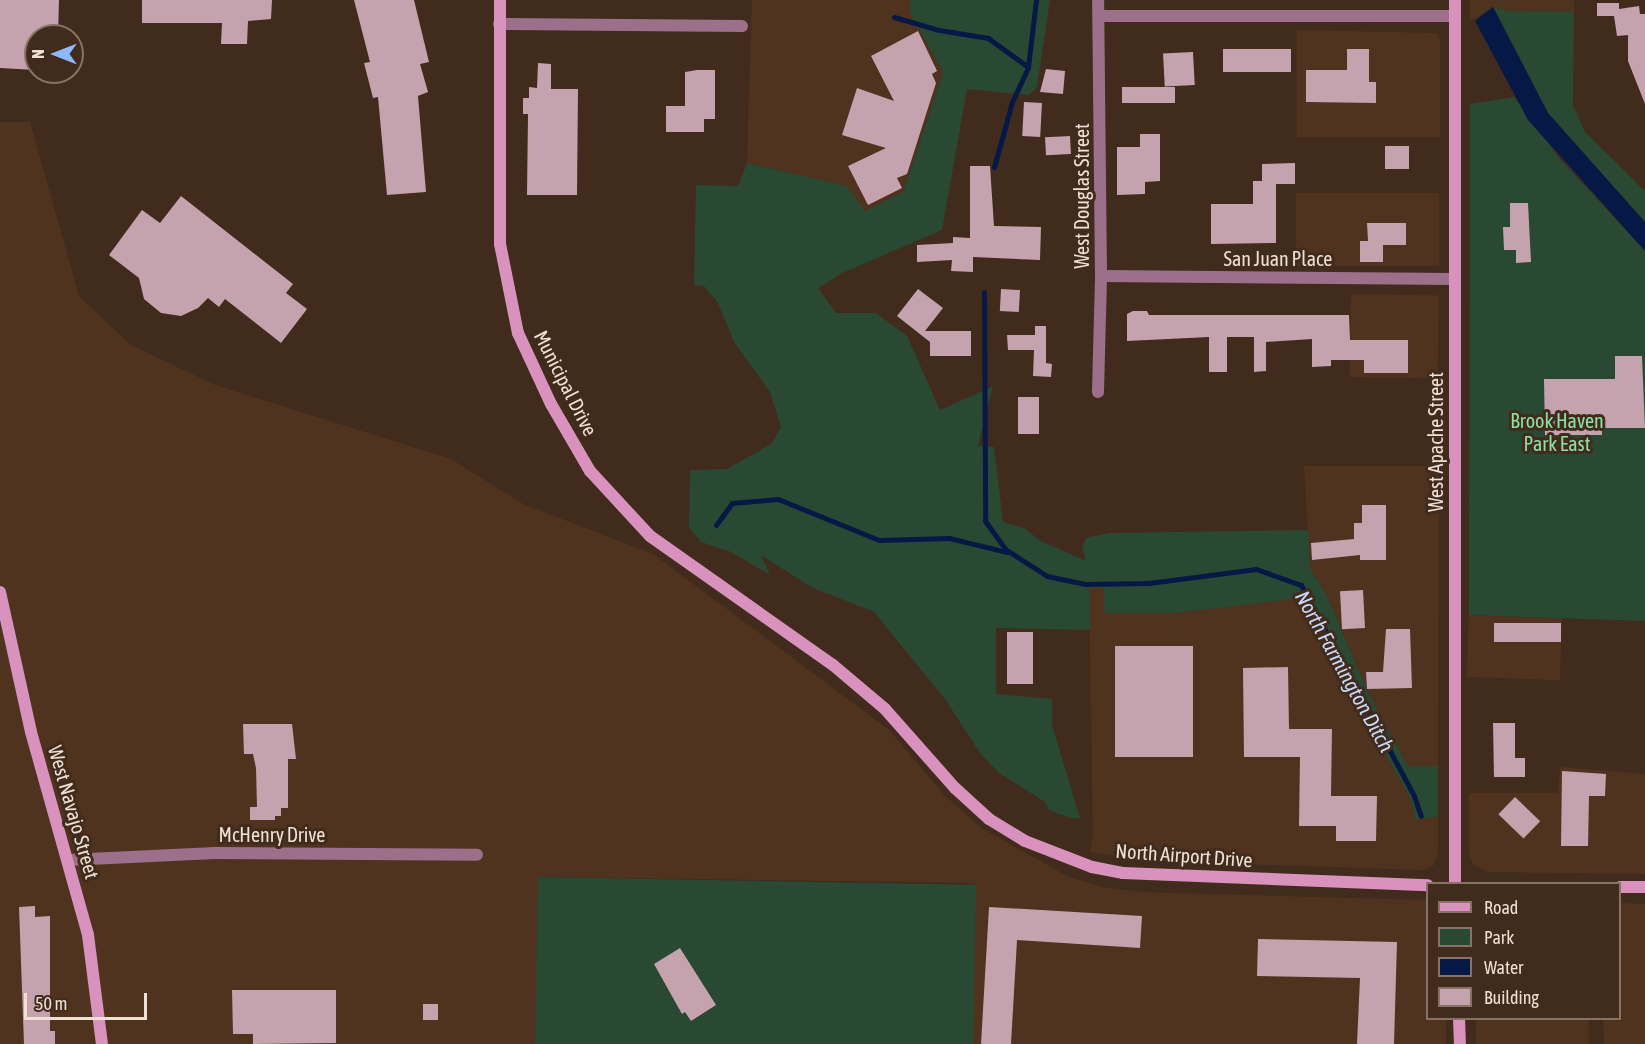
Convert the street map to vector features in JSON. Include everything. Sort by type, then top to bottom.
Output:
[{"type":"main road","name":"Municipal Drive","points":[[500,0],[498,183],[503,267],[518,333],[551,404],[590,471],[650,536],[832,665]]},
{"type":"main road","name":"West Apache Street","points":[[1455,0],[1455,882]]},
{"type":"main road","name":"West Navajo Street","points":[[0,592],[31,732],[88,935],[102,1044]]},
{"type":"main road","name":"North Airport Drive","points":[[832,665],[885,709],[955,788],[989,819],[1025,841],[1062,856],[1092,867],[1132,874],[1426,885]]},
{"type":"main road","points":[[1621,887],[1645,887]]},
{"type":"main road","points":[[1459,1020],[1460,1044]]},
{"type":"street","name":"West Douglas Street","points":[[1098,0],[1101,276],[1098,392]]},
{"type":"street","points":[[1099,16],[1455,16]]},
{"type":"street","points":[[499,24],[742,26]]},
{"type":"street","name":"San Juan Place","points":[[1101,276],[1455,279]]},
{"type":"street","name":"McHenry Drive","points":[[68,860],[215,853],[477,855]]},
{"type":"shaded area","points":[[752,0],[910,0],[910,13],[943,72],[903,192],[865,211],[847,186],[747,163]]},
{"type":"shaded area","points":[[1470,0],[1574,0],[1574,12],[1509,11],[1493,7],[1470,21]]},
{"type":"shaded area","points":[[1297,30],[1436,33],[1440,40],[1440,137],[1297,137]]},
{"type":"shaded area","points":[[0,122],[30,122],[79,296],[131,345],[215,385],[451,459],[523,504],[653,554],[889,730],[945,796],[983,829],[1069,877],[1103,887],[1139,892],[1426,900],[1426,1020],[1446,1020],[1446,1044],[970,1044],[975,883],[538,877],[538,1044],[0,1044]]},
{"type":"shaded area","points":[[1296,193],[1439,193],[1439,266],[1296,266]]},
{"type":"shaded area","points":[[1351,294],[1439,296],[1438,379],[1350,377]]},
{"type":"shaded area","points":[[1304,466],[1439,466],[1438,766],[1408,766],[1368,692],[1325,592],[1310,568]]},
{"type":"shaded area","points":[[1089,588],[1104,588],[1105,613],[1176,613],[1298,597],[1411,800],[1416,820],[1438,817],[1438,852],[1434,865],[1423,870],[1152,861],[1090,852],[1093,835]]},
{"type":"shaded area","points":[[1469,615],[1562,618],[1560,680],[1467,677]]},
{"type":"shaded area","points":[[1560,767],[1645,774],[1645,874],[1488,872],[1473,865],[1469,852],[1469,793],[1558,793]]},
{"type":"shaded area","points":[[1621,903],[1645,904],[1645,1044],[1604,1044],[1603,1020],[1621,1020]]},
{"type":"shaded area","points":[[1476,1020],[1589,1020],[1589,1044],[1476,1044]]},
{"type":"green space","points":[[910,0],[1050,0],[1037,87],[1029,95],[967,89],[942,230],[842,273],[818,288],[836,313],[876,313],[907,336],[940,410],[993,386],[978,446],[994,447],[1003,522],[1026,529],[1039,540],[1086,561],[1082,547],[1086,538],[1109,533],[1308,530],[1310,568],[1325,592],[1368,692],[1408,766],[1438,766],[1438,817],[1416,820],[1411,800],[1298,598],[1176,613],[1104,613],[1104,588],[1090,588],[1090,630],[996,628],[996,694],[1052,699],[1052,725],[1080,818],[1070,818],[1049,810],[1045,802],[999,773],[980,753],[945,699],[874,612],[811,587],[761,555],[770,575],[731,552],[701,542],[689,527],[690,470],[727,469],[771,444],[781,427],[770,392],[734,342],[718,303],[704,286],[694,285],[696,185],[738,186],[747,163],[847,186],[865,211],[903,192],[943,72],[910,13]]},
{"type":"green space","points":[[1493,7],[1509,11],[1574,12],[1573,105],[1585,132],[1645,191],[1645,222],[1548,113]]},
{"type":"green space","name":"Brook Haven Park East","points":[[1514,97],[1560,159],[1645,251],[1645,621],[1469,615],[1470,104]]},
{"type":"green space","points":[[538,877],[976,885],[973,1044],[535,1044]]},
{"type":"water","points":[[1493,7],[1548,113],[1645,222],[1645,251],[1528,120],[1475,21]]},
{"type":"building","points":[[0,0],[59,0],[58,24],[24,24],[24,69],[0,68]]},
{"type":"building","points":[[142,0],[272,0],[271,19],[248,21],[247,44],[221,44],[222,23],[142,23]]},
{"type":"building","points":[[354,0],[414,0],[429,62],[420,64],[428,92],[418,96],[426,192],[387,195],[378,97],[373,98],[364,63],[370,62]]},
{"type":"building","points":[[1597,3],[1619,3],[1619,9],[1639,6],[1640,14],[1645,14],[1645,104],[1628,61],[1628,35],[1617,36],[1614,16],[1597,16]]},
{"type":"building","points":[[918,31],[937,71],[932,74],[936,83],[907,174],[897,178],[902,188],[868,205],[848,166],[886,148],[842,135],[857,88],[894,101],[871,56]]},
{"type":"building","points":[[1223,49],[1291,49],[1291,72],[1223,72]]},
{"type":"building","points":[[1347,49],[1369,49],[1369,82],[1376,82],[1376,103],[1306,102],[1306,70],[1347,70]]},
{"type":"building","points":[[1193,52],[1195,85],[1165,87],[1163,54]]},
{"type":"building","points":[[538,63],[551,64],[551,89],[578,89],[577,195],[527,195],[528,114],[523,114],[523,98],[529,98],[529,87],[537,88]]},
{"type":"building","points":[[1046,69],[1065,71],[1063,94],[1040,92]]},
{"type":"building","points":[[715,70],[715,119],[704,119],[704,132],[666,132],[666,106],[685,106],[685,72]]},
{"type":"building","points":[[1122,87],[1175,87],[1175,103],[1122,103]]},
{"type":"building","points":[[1024,102],[1042,103],[1040,137],[1022,136]]},
{"type":"building","points":[[1140,134],[1160,134],[1160,181],[1145,182],[1145,194],[1117,195],[1117,147],[1140,147]]},
{"type":"building","points":[[1070,136],[1071,154],[1046,155],[1045,137]]},
{"type":"building","points":[[1385,146],[1409,146],[1409,169],[1385,169]]},
{"type":"building","points":[[1295,163],[1295,184],[1276,184],[1276,243],[1211,244],[1211,204],[1253,204],[1253,181],[1262,181],[1262,164]]},
{"type":"building","points":[[970,166],[990,166],[994,226],[1041,227],[1040,260],[973,257],[973,272],[951,271],[952,260],[917,262],[917,245],[953,243],[953,237],[970,238]]},
{"type":"building","points":[[181,196],[293,284],[286,293],[307,309],[281,343],[225,299],[219,307],[208,298],[198,308],[181,316],[161,313],[144,299],[139,278],[109,255],[142,210],[160,223]]},
{"type":"building","points":[[1510,203],[1528,203],[1531,262],[1516,263],[1516,250],[1504,250],[1503,227],[1510,227]]},
{"type":"building","points":[[1367,223],[1406,223],[1406,245],[1383,245],[1383,262],[1360,262],[1360,241],[1368,241]]},
{"type":"building","points":[[918,289],[943,308],[925,331],[971,331],[971,356],[930,356],[930,342],[897,316]]},
{"type":"building","points":[[1001,289],[1020,290],[1019,312],[1000,311]]},
{"type":"building","points":[[1133,311],[1147,311],[1149,315],[1349,315],[1350,340],[1408,340],[1408,373],[1364,373],[1364,360],[1331,360],[1331,366],[1312,367],[1312,339],[1266,342],[1266,371],[1254,372],[1254,337],[1227,337],[1227,372],[1209,372],[1209,337],[1127,341],[1127,314]]},
{"type":"building","points":[[1035,326],[1046,326],[1046,363],[1052,364],[1051,377],[1033,376],[1034,350],[1008,350],[1007,335],[1035,335]]},
{"type":"building","points":[[1615,356],[1642,356],[1645,428],[1602,428],[1602,435],[1545,435],[1544,379],[1615,379]]},
{"type":"building","points":[[1018,397],[1039,397],[1039,434],[1018,434]]},
{"type":"building","points":[[1362,505],[1386,505],[1386,560],[1360,560],[1360,555],[1312,560],[1311,543],[1354,539],[1354,523],[1362,523]]},
{"type":"building","points":[[1363,590],[1365,628],[1342,629],[1340,591]]},
{"type":"building","points":[[1494,623],[1561,623],[1561,642],[1494,642]]},
{"type":"building","points":[[1386,629],[1410,629],[1412,688],[1367,689],[1366,672],[1383,672]]},
{"type":"building","points":[[1007,632],[1033,632],[1033,684],[1007,684]]},
{"type":"building","points":[[1115,646],[1193,646],[1193,757],[1115,757]]},
{"type":"building","points":[[1288,667],[1289,729],[1332,729],[1331,796],[1377,796],[1376,841],[1336,841],[1336,826],[1299,826],[1300,757],[1244,757],[1243,668]]},
{"type":"building","points":[[1493,723],[1515,723],[1515,758],[1525,758],[1525,777],[1494,777]]},
{"type":"building","points":[[243,724],[292,724],[296,759],[288,759],[288,808],[281,808],[281,816],[275,816],[275,820],[250,820],[250,807],[257,807],[256,768],[253,754],[244,754]]},
{"type":"building","points":[[1562,771],[1606,774],[1605,796],[1589,796],[1588,846],[1561,846]]},
{"type":"building","points":[[1515,797],[1540,821],[1524,839],[1498,814]]},
{"type":"building","points":[[35,906],[35,917],[50,916],[50,1031],[55,1031],[55,1044],[24,1044],[19,907]]},
{"type":"building","points":[[989,907],[1142,916],[1140,948],[1017,940],[1011,1044],[981,1044]]},
{"type":"building","points":[[1258,939],[1397,942],[1394,1044],[1357,1044],[1360,978],[1257,976]]},
{"type":"building","points":[[680,948],[716,1005],[691,1021],[685,1012],[682,1014],[654,964]]},
{"type":"building","points":[[232,990],[336,990],[336,1043],[253,1044],[253,1034],[233,1034]]},
{"type":"building","points":[[423,1004],[438,1004],[438,1020],[423,1020]]},
{"type":"waterway","name":"North Farmington Ditch","points":[[994,167],[1012,102],[1028,67],[1036,0]]},
{"type":"waterway","points":[[894,17],[939,30],[988,38],[1028,67]]},
{"type":"waterway","name":"North Farmington Ditch","points":[[984,292],[985,521],[1005,549],[1047,576],[1086,584],[1149,583],[1256,569],[1301,585],[1414,796],[1421,816]]},
{"type":"waterway","points":[[716,525],[732,503],[778,499],[879,540],[949,538],[1007,552]]}]
